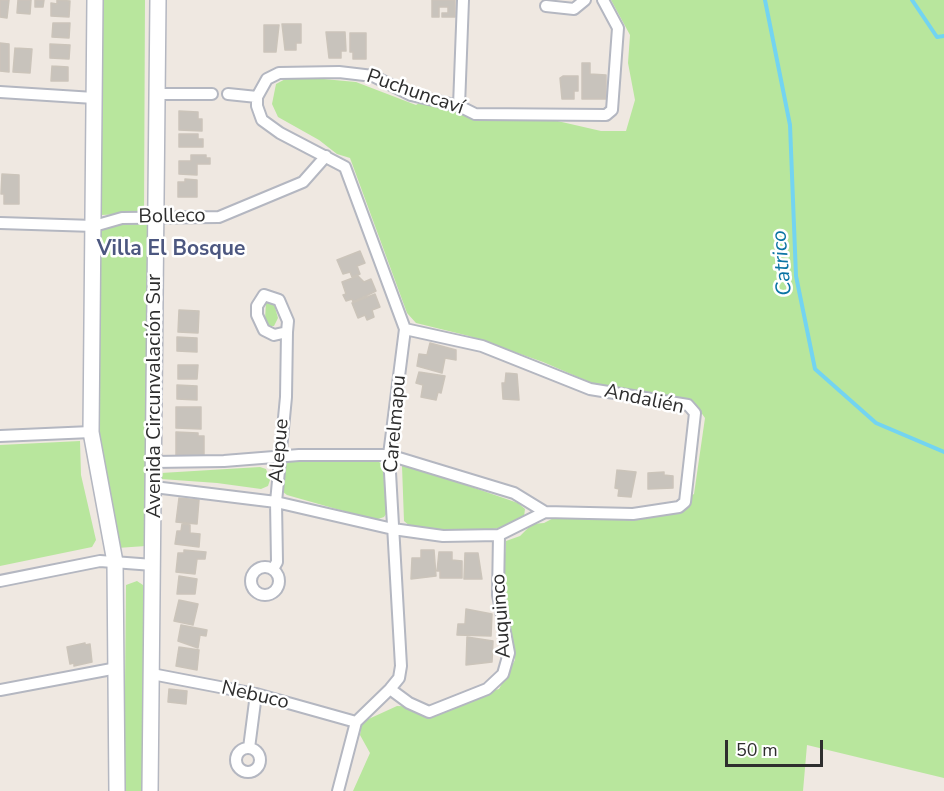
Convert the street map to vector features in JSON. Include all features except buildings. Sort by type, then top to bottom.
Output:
[{"type":"main road","points":[[95,0],[91,432],[115,562],[117,791]]},
{"type":"main road","name":"Avenida Circunvalación Sur","points":[[150,791],[158,0]]},
{"type":"street","points":[[459,106],[463,0]]},
{"type":"street","points":[[546,6],[574,9],[585,0]]},
{"type":"street","name":"Puchuncaví","points":[[257,97],[267,80],[279,73],[339,72],[373,76],[423,100],[459,106],[476,114],[606,115],[612,110],[618,28],[603,0]]},
{"type":"street","points":[[0,92],[94,98]]},
{"type":"street","points":[[157,94],[212,94]]},
{"type":"street","points":[[228,94],[257,97]]},
{"type":"street","name":"Carelmapu","points":[[257,97],[257,106],[262,120],[280,133],[345,167],[405,329],[389,455],[401,666],[399,678],[356,722]]},
{"type":"street","name":"Bolleco","points":[[0,223],[94,226],[122,218],[219,217],[303,182],[326,156]]},
{"type":"street","name":"Andalién","points":[[154,487],[276,502],[393,529],[443,536],[499,535],[545,512],[633,514],[679,507],[685,502],[696,413],[688,405],[590,389],[483,346],[405,329]]},
{"type":"street","name":"Alepue","points":[[273,569],[277,562],[276,502],[286,397],[287,332]]},
{"type":"street","points":[[0,436],[91,432]]},
{"type":"street","name":"Andalién","points":[[154,462],[389,455],[514,494],[545,512]]},
{"type":"street","name":"Auquinco","points":[[390,689],[409,703],[429,712],[487,689],[499,680],[506,667],[509,653],[498,595],[499,535]]},
{"type":"street","points":[[0,581],[100,561],[153,565]]},
{"type":"street","points":[[0,690],[117,668]]},
{"type":"street","name":"Nebuco","points":[[152,675],[256,694],[356,722]]},
{"type":"street","points":[[249,748],[256,694]]},
{"type":"street","points":[[338,791],[356,722]]},
{"type":"green space","points":[[103,0],[145,0],[144,213],[101,215]]},
{"type":"green space","points":[[611,0],[944,0],[944,778],[807,745],[803,791],[353,791],[370,753],[360,735],[362,722],[397,706],[428,707],[499,689],[515,660],[503,585],[506,541],[520,536],[532,524],[544,523],[573,508],[621,510],[677,504],[694,494],[705,418],[693,401],[594,384],[543,362],[469,336],[416,323],[407,313],[350,158],[337,154],[319,140],[278,117],[272,104],[276,84],[291,76],[356,82],[416,105],[425,99],[464,109],[540,117],[601,131],[626,131],[635,100],[628,63],[630,35]]},
{"type":"green space","points":[[122,222],[147,223],[146,546],[117,548],[99,434],[101,227]]},
{"type":"green space","points":[[266,303],[274,304],[278,318],[274,326],[269,326],[265,319]]},
{"type":"green space","points":[[80,441],[81,475],[96,540],[92,547],[0,566],[0,445]]},
{"type":"green space","points":[[296,458],[376,460],[385,466],[389,510],[384,517],[375,520],[287,495],[283,492],[284,464]]},
{"type":"green space","points":[[405,464],[518,503],[525,509],[524,517],[512,526],[493,529],[450,530],[411,527],[404,521],[402,466]]},
{"type":"green space","points":[[260,467],[266,469],[270,480],[268,486],[261,489],[161,479],[161,473]]},
{"type":"green space","points":[[137,581],[146,587],[142,791],[124,791],[126,585]]},
{"type":"waterway","name":"Catrico","points":[[765,0],[790,125],[796,276],[815,369],[876,423],[944,452]]},
{"type":"waterway","points":[[912,0],[937,37],[944,36]]},
{"type":"district","name":"Villa El Bosque","points":[[171,250]]}]
